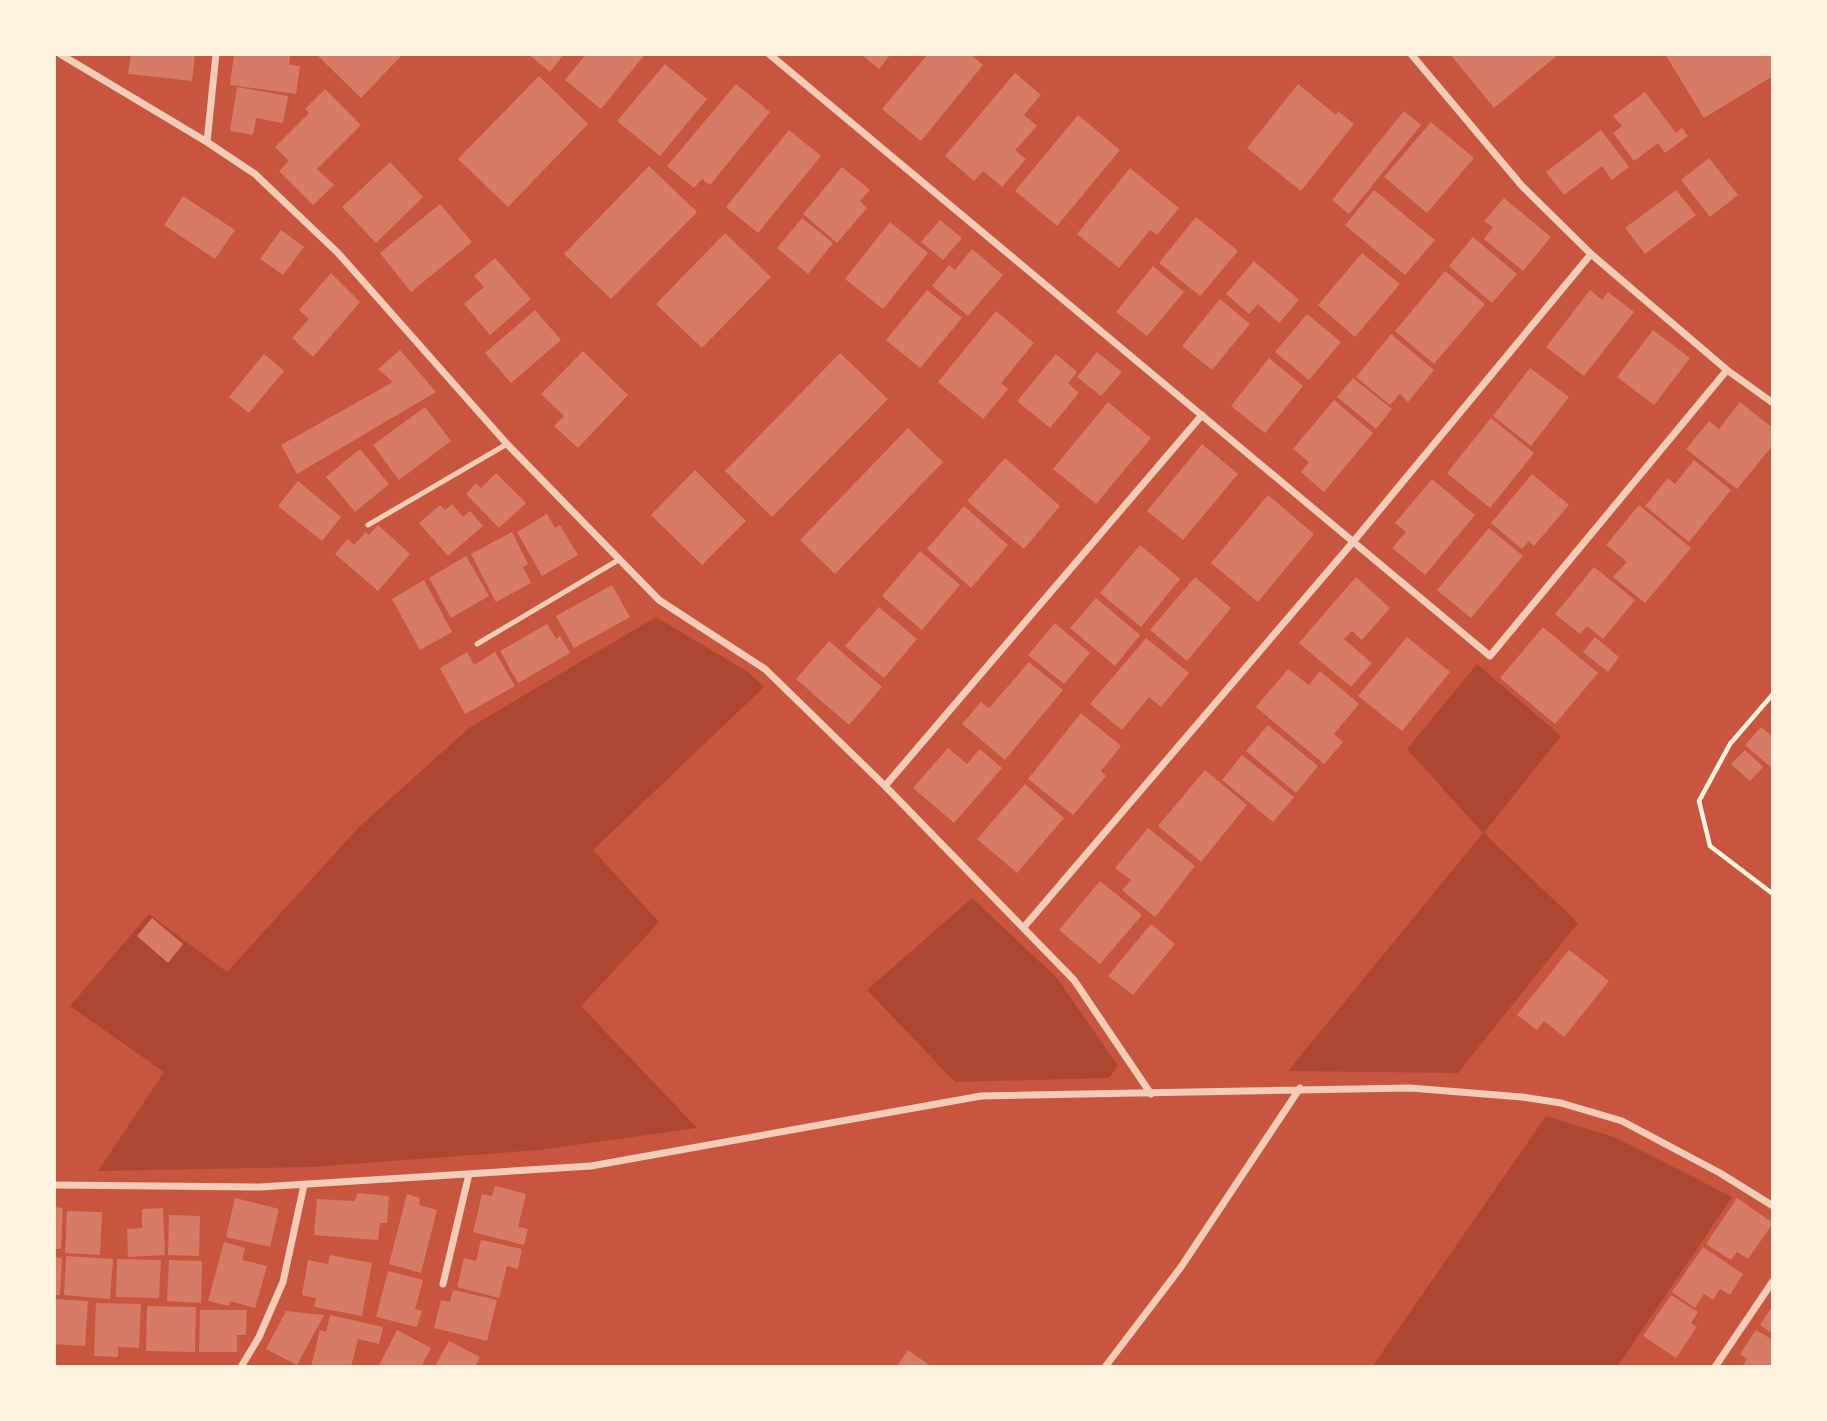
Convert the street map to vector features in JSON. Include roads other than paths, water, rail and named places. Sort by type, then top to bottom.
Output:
[{"type":"street","points":[[60,54],[255,174],[338,253],[507,443],[659,600],[765,668],[886,786],[1024,927],[1074,980],[1151,1094]]},
{"type":"street","points":[[207,142],[216,54]]},
{"type":"street","points":[[769,54],[1490,656],[1727,370]]},
{"type":"street","points":[[1411,54],[1522,186],[1591,254],[1727,370],[1773,402]]},
{"type":"street","points":[[1024,927],[1353,541],[1591,254]]},
{"type":"street","points":[[886,786],[1202,415]]},
{"type":"street","points":[[1105,1367],[1181,1267],[1300,1088]]},
{"type":"street","points":[[54,1185],[260,1188],[592,1166],[981,1096],[1410,1088],[1562,1103],[1622,1121],[1720,1172],[1773,1206]]},
{"type":"street","points":[[443,1284],[468,1174]]},
{"type":"street","points":[[241,1367],[260,1337],[283,1282],[304,1185]]},
{"type":"street","points":[[1715,1367],[1773,1281]]},
{"type":"lane","points":[[368,525],[507,443]]},
{"type":"lane","points":[[477,644],[620,559]]}]
